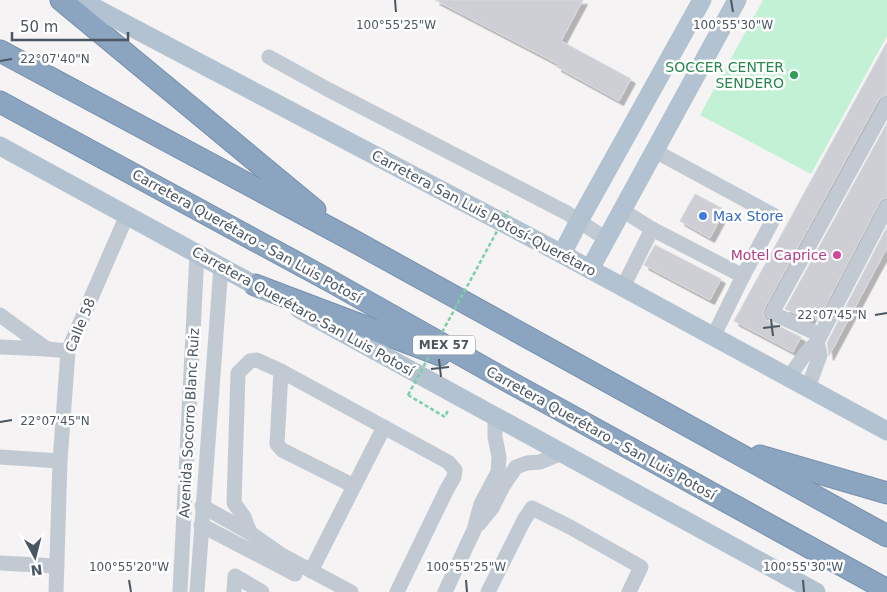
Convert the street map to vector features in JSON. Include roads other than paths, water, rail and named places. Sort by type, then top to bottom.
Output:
[{"type":"highway","points":[[61,0],[352,240]]},
{"type":"highway","points":[[0,52],[352,240],[887,536]]},
{"type":"highway","name":"Carretera Querétaro - San Luis Potosí","points":[[0,102],[323,277],[886,590]]},
{"type":"highway","points":[[255,285],[504,379]]},
{"type":"highway","points":[[721,445],[887,493]]},
{"type":"main road","name":"Carretera San Luis Potosí-Querétaro","points":[[80,0],[562,254],[887,431]]},
{"type":"main road","points":[[562,254],[579,220],[702,0]]},
{"type":"main road","points":[[590,269],[737,0]]},
{"type":"main road","points":[[642,108],[670,124]]},
{"type":"main road","name":"Carretera Querétaro-San Luis Potosí","points":[[0,146],[816,592]]},
{"type":"street","points":[[269,57],[567,213],[606,238]]},
{"type":"street","points":[[819,339],[772,313],[887,104]]},
{"type":"street","points":[[655,151],[775,216],[713,336]]},
{"type":"street","points":[[789,378],[806,353],[819,339],[887,207]]},
{"type":"street","points":[[622,210],[652,230],[743,276]]},
{"type":"street","name":"Calle 58","points":[[56,592],[60,461],[68,351],[128,215]]},
{"type":"street","points":[[623,288],[652,230]]},
{"type":"street","name":"Avenida Socorro Blanc Ruiz","points":[[180,592],[197,253]]},
{"type":"street","name":"Avenida Socorro Blanc Ruiz","points":[[197,592],[220,266]]},
{"type":"street","points":[[0,315],[47,349]]},
{"type":"street","points":[[194,335],[203,330],[210,331],[215,336]]},
{"type":"street","points":[[808,388],[820,355],[819,339]]},
{"type":"street","points":[[0,347],[68,351]]},
{"type":"street","points":[[250,533],[244,517],[234,503],[238,373],[250,361],[257,360],[281,371],[448,462],[455,470],[454,477],[397,592]]},
{"type":"street","points":[[281,371],[277,444],[282,450],[354,486]]},
{"type":"street","points":[[445,592],[474,530],[481,504],[498,472],[499,457],[495,437],[495,417]]},
{"type":"street","points":[[311,571],[384,427]]},
{"type":"street","points":[[474,530],[492,508],[502,486],[516,467],[527,463],[540,462],[562,453]]},
{"type":"street","points":[[0,457],[60,461]]},
{"type":"street","points":[[202,506],[250,533],[280,554],[351,592]]},
{"type":"street","points":[[488,592],[524,520],[532,508],[641,567],[629,592]]},
{"type":"street","points":[[201,525],[329,592]]},
{"type":"street","points":[[0,563],[57,566]]},
{"type":"street","points":[[234,592],[235,576],[262,592]]},
{"type":"place","name":"SOCCER CENTER SENDERO","points":[[794,75]]},
{"type":"place","name":"Max Store","points":[[703,216]]},
{"type":"place","name":"Motel Caprice","points":[[837,255]]}]
